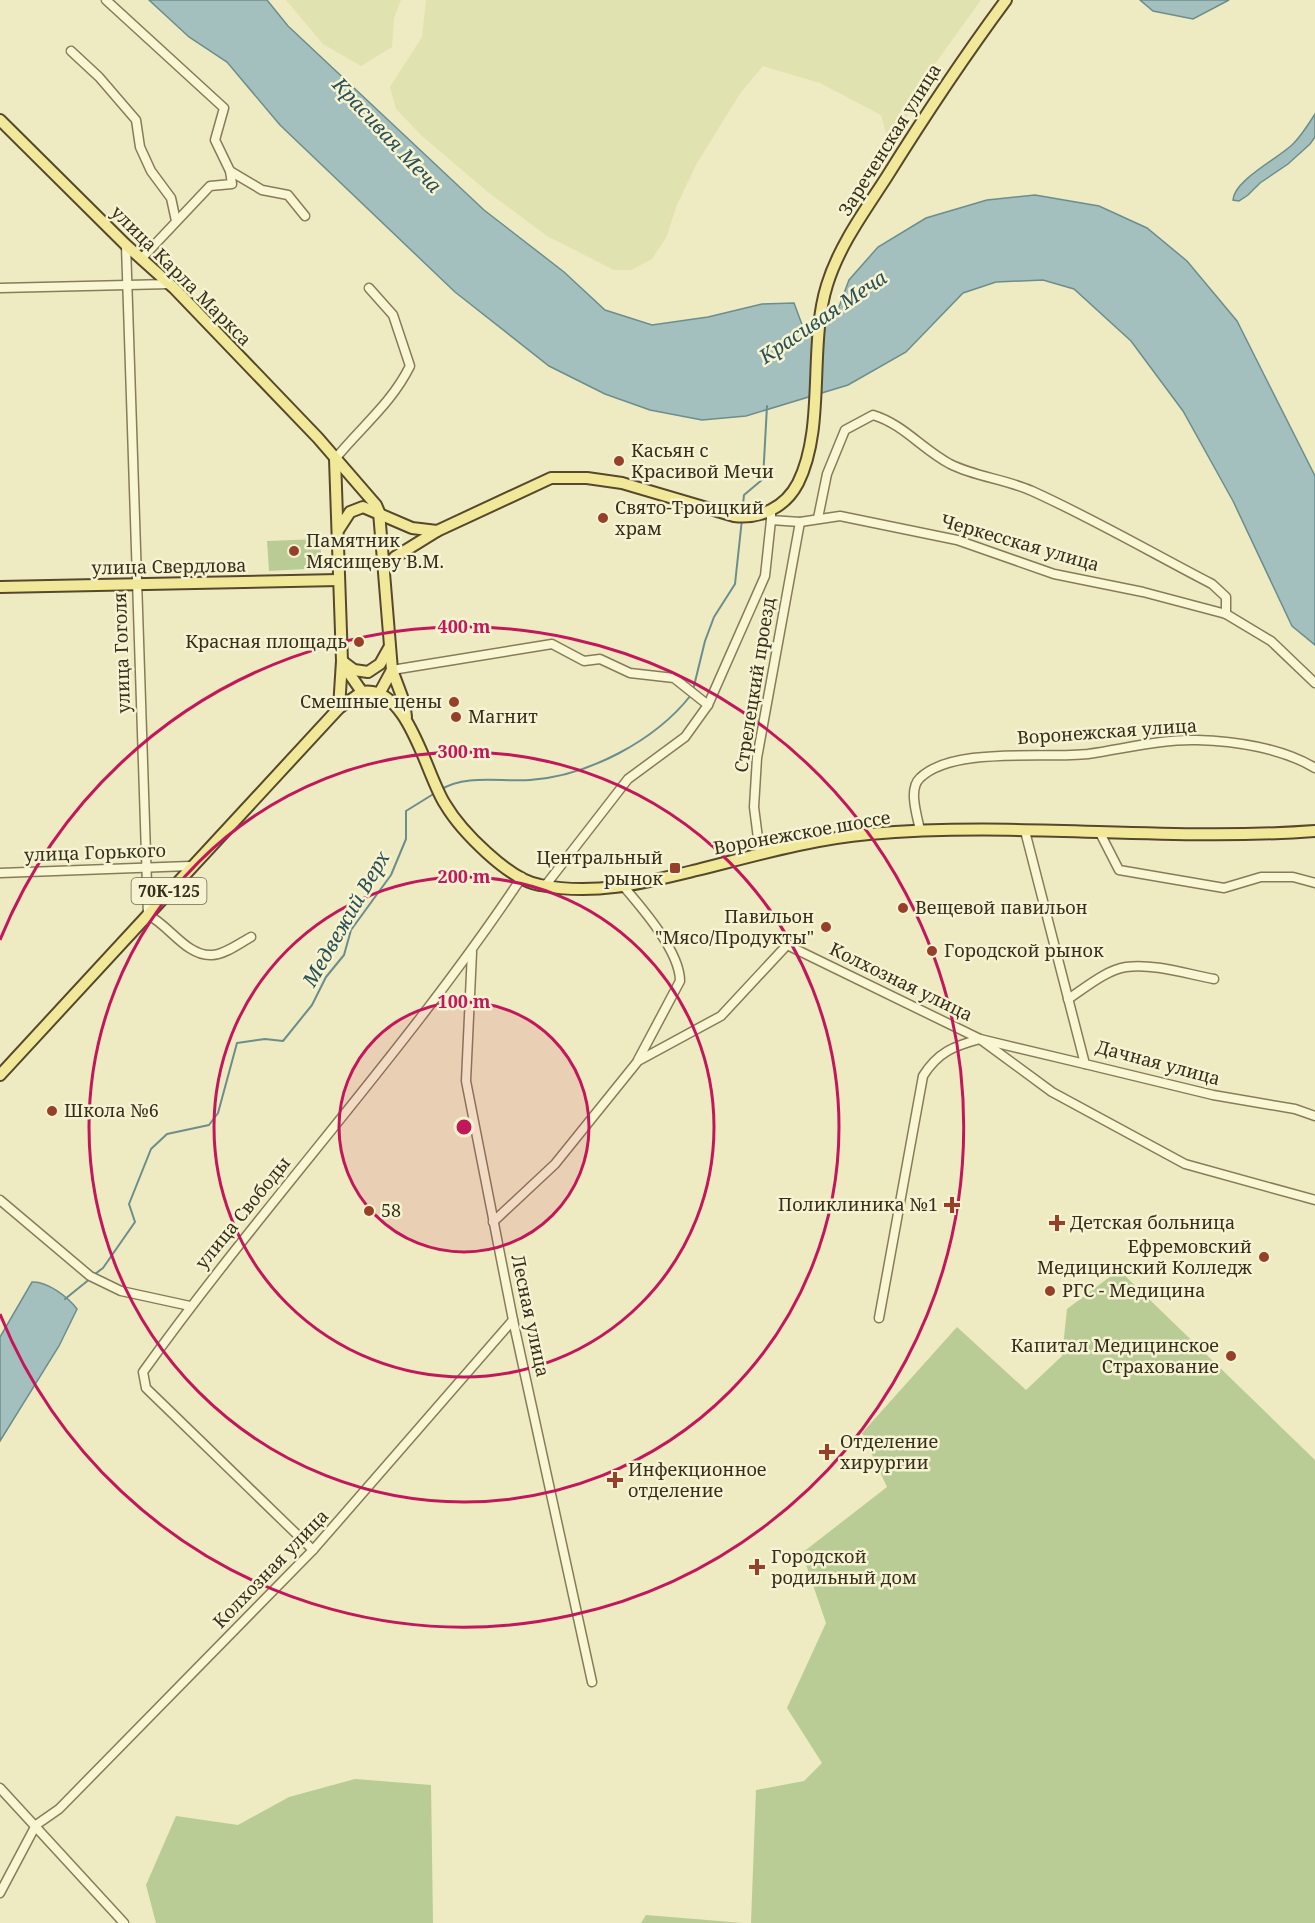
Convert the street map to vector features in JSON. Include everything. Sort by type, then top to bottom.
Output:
[{"type":"main road","name":"Зареченская улица","points":[[771,516],[790,496],[798,483],[809,447],[821,308],[833,270],[849,237],[956,68],[1006,0]]},
{"type":"main road","name":"улица Карла Маркса","points":[[0,120],[126,245],[170,284],[336,459],[380,512]]},
{"type":"main road","points":[[336,459],[342,661],[339,708]]},
{"type":"main road","points":[[384,570],[395,557],[437,531],[551,478],[587,478],[622,483],[734,516],[752,518],[771,516]]},
{"type":"main road","points":[[338,534],[350,512],[363,507],[380,512],[412,528],[437,531]]},
{"type":"main road","points":[[379,694],[392,669],[380,512]]},
{"type":"main road","name":"улица Свердлова","points":[[0,587],[339,580]]},
{"type":"main road","points":[[342,661],[354,670],[368,672],[380,664],[390,647]]},
{"type":"main road","points":[[342,661],[349,676],[362,692]]},
{"type":"main road","name":"Воронежское шоссе","points":[[392,669],[404,702],[406,718],[443,802],[461,829],[522,878],[545,886],[590,891],[624,888],[760,854],[864,835],[920,830],[1254,836],[1315,831]]},
{"type":"main road","points":[[339,708],[362,692],[379,694],[406,718]]},
{"type":"main road","name":"70К-125","points":[[0,1075],[148,915],[190,866],[339,708]]},
{"type":"street","points":[[105,0],[224,108],[215,140],[230,171],[232,184],[210,186],[142,258]]},
{"type":"street","points":[[71,51],[99,77],[136,120],[140,147],[151,171],[171,198],[176,220]]},
{"type":"street","points":[[230,171],[262,190],[288,195],[305,216]]},
{"type":"street","name":"улица Гоголя","points":[[126,245],[148,915]]},
{"type":"street","points":[[0,288],[170,284]]},
{"type":"street","points":[[336,459],[359,430],[394,396],[410,366],[393,315],[369,288]]},
{"type":"street","points":[[818,518],[827,474],[845,430],[873,415],[891,421],[948,463],[977,476],[995,478],[1029,490],[1076,511],[1212,584],[1226,597],[1226,614]]},
{"type":"street","points":[[545,886],[628,779],[685,737],[708,705],[765,576],[771,516]]},
{"type":"street","name":"Черкесская улица","points":[[771,516],[800,522],[840,516],[957,540],[1054,574],[1143,592],[1226,614],[1271,641],[1315,683]]},
{"type":"street","name":"Стрелецкий проезд","points":[[760,854],[754,807],[757,758],[800,522]]},
{"type":"street","points":[[392,669],[552,644],[584,661],[600,659],[630,673],[674,678],[708,705]]},
{"type":"street","name":"Воронежская улица","points":[[920,830],[913,788],[919,778],[933,769],[967,758],[1086,754],[1196,740],[1257,747],[1305,762],[1315,768]]},
{"type":"street","name":"Дачная улица","points":[[1025,831],[1085,1064],[1202,1093],[1295,1109],[1315,1116]]},
{"type":"street","points":[[1100,832],[1119,870],[1224,888],[1261,877],[1293,877],[1315,883]]},
{"type":"street","name":"улица Горького","points":[[0,873],[190,866]]},
{"type":"street","name":"улица Свободы","points":[[314,1550],[146,1388],[143,1372],[190,1306],[472,952],[522,878]]},
{"type":"street","points":[[624,888],[647,913],[680,970],[680,981],[638,1061]]},
{"type":"street","points":[[148,915],[160,921],[196,954],[213,956],[251,938]]},
{"type":"street","name":"Колхозная улица","points":[[493,1222],[555,1164],[638,1061],[721,1016],[787,945],[980,1039],[1085,1064]]},
{"type":"street","name":"Лесная улица","points":[[472,952],[466,1081],[513,1320],[592,1682]]},
{"type":"street","points":[[1068,999],[1125,967],[1165,969],[1214,979]]},
{"type":"street","points":[[879,1318],[923,1076],[933,1060],[952,1046],[980,1039],[1052,1092],[1185,1164],[1315,1200]]},
{"type":"street","points":[[0,1200],[90,1276],[121,1291],[190,1306]]},
{"type":"street","name":"Колхозная улица","points":[[36,1825],[67,1800],[314,1550],[513,1320]]},
{"type":"street","points":[[0,1788],[124,1923]]},
{"type":"street","points":[[0,1893],[36,1825]]},
{"type":"green space","points":[[286,0],[401,0],[394,18],[392,47],[361,66],[323,44]]},
{"type":"green space","points":[[426,0],[981,0],[932,68],[890,148],[881,115],[820,83],[763,66],[741,92],[697,163],[676,207],[667,236],[652,259],[631,270],[614,270],[547,236],[489,193],[422,136],[396,109],[390,87],[422,37]]},
{"type":"green space","points":[[320,539],[322,568],[269,571],[267,541]]},
{"type":"green space","points":[[1119,1270],[1315,1460],[1315,1923],[751,1923],[756,1790],[804,1781],[822,1763],[787,1708],[826,1623],[802,1553],[887,1487],[862,1433],[957,1327],[1026,1390],[1062,1356],[1067,1309]]},
{"type":"green space","points":[[355,1779],[431,1785],[433,1923],[156,1923],[146,1885],[176,1816],[238,1825],[289,1797]]},
{"type":"green space","points":[[646,1915],[743,1923],[641,1923]]},
{"type":"water","name":"Красивая Меча","points":[[149,0],[267,0],[288,26],[484,210],[564,272],[605,310],[652,325],[708,317],[762,304],[794,303],[804,330],[836,315],[849,280],[878,247],[926,218],[987,200],[1035,195],[1099,206],[1147,228],[1187,261],[1237,321],[1315,476],[1315,645],[1292,626],[1233,501],[1183,411],[1131,341],[1074,289],[1043,280],[996,282],[963,293],[906,352],[848,385],[746,416],[702,420],[650,410],[605,394],[549,366],[455,292],[280,125],[227,62],[189,37]]},
{"type":"water","points":[[1140,0],[1229,0],[1193,19],[1153,11]]},
{"type":"water","points":[[1315,114],[1315,137],[1310,144],[1248,195],[1239,201],[1233,200],[1235,192],[1249,177],[1293,144]]},
{"type":"water","points":[[32,1282],[44,1284],[57,1291],[77,1309],[59,1346],[0,1441],[0,1337]]},
{"type":"waterway","name":"Медвежий Верх","points":[[742,514],[744,495],[763,479],[767,406]]},
{"type":"waterway","name":"Медвежий Верх","points":[[693,690],[705,641],[714,617],[735,584],[742,519]]},
{"type":"waterway","name":"Медвежий Верх","points":[[440,790],[472,780],[530,780],[575,772],[640,741],[676,712],[691,695]]},
{"type":"waterway","name":"Медвежий Верх","points":[[95,1274],[103,1268],[135,1222],[129,1204],[151,1149],[167,1134],[209,1125],[218,1113],[237,1043],[265,1039],[283,1041],[312,1005],[326,977],[344,955],[351,930],[391,875],[406,839],[406,811],[435,793]]},
{"type":"waterway","name":"Медвежий Верх","points":[[65,1299],[91,1278]]},
{"type":"place","name":"Касьян с Красивой Мечи","points":[[619,461]]},
{"type":"place","name":"Свято-Троицкий храм","points":[[603,518]]},
{"type":"place","name":"Памятник Мясищеву В.М.","points":[[294,551]]},
{"type":"place","name":"Красная площадь","points":[[359,642]]},
{"type":"place","name":"Смешные цены","points":[[454,702]]},
{"type":"place","name":"Магнит","points":[[456,717]]},
{"type":"place","name":"Центральный рынок","points":[[675,868]]},
{"type":"place","name":"Вещевой павильон","points":[[903,908]]},
{"type":"place","name":"Павильон \"Мясо/Продукты\"","points":[[826,927]]},
{"type":"place","name":"Городской рынок","points":[[932,951]]},
{"type":"place","name":"Школа №6","points":[[52,1111]]},
{"type":"place","name":"Поликлиника №1","points":[[952,1205]]},
{"type":"place","name":"58","points":[[369,1211]]},
{"type":"place","name":"Детская больница","points":[[1057,1223]]},
{"type":"place","name":"Ефремовский Медицинский Колледж","points":[[1264,1257]]},
{"type":"place","name":"РГС - Медицина","points":[[1050,1291]]},
{"type":"place","name":"Капитал Медицинское Страхование","points":[[1231,1356]]},
{"type":"place","name":"Отделение хирургии","points":[[827,1452]]},
{"type":"place","name":"Инфекционное отделение","points":[[615,1480]]},
{"type":"place","name":"Городской родильный дом","points":[[757,1567]]}]
